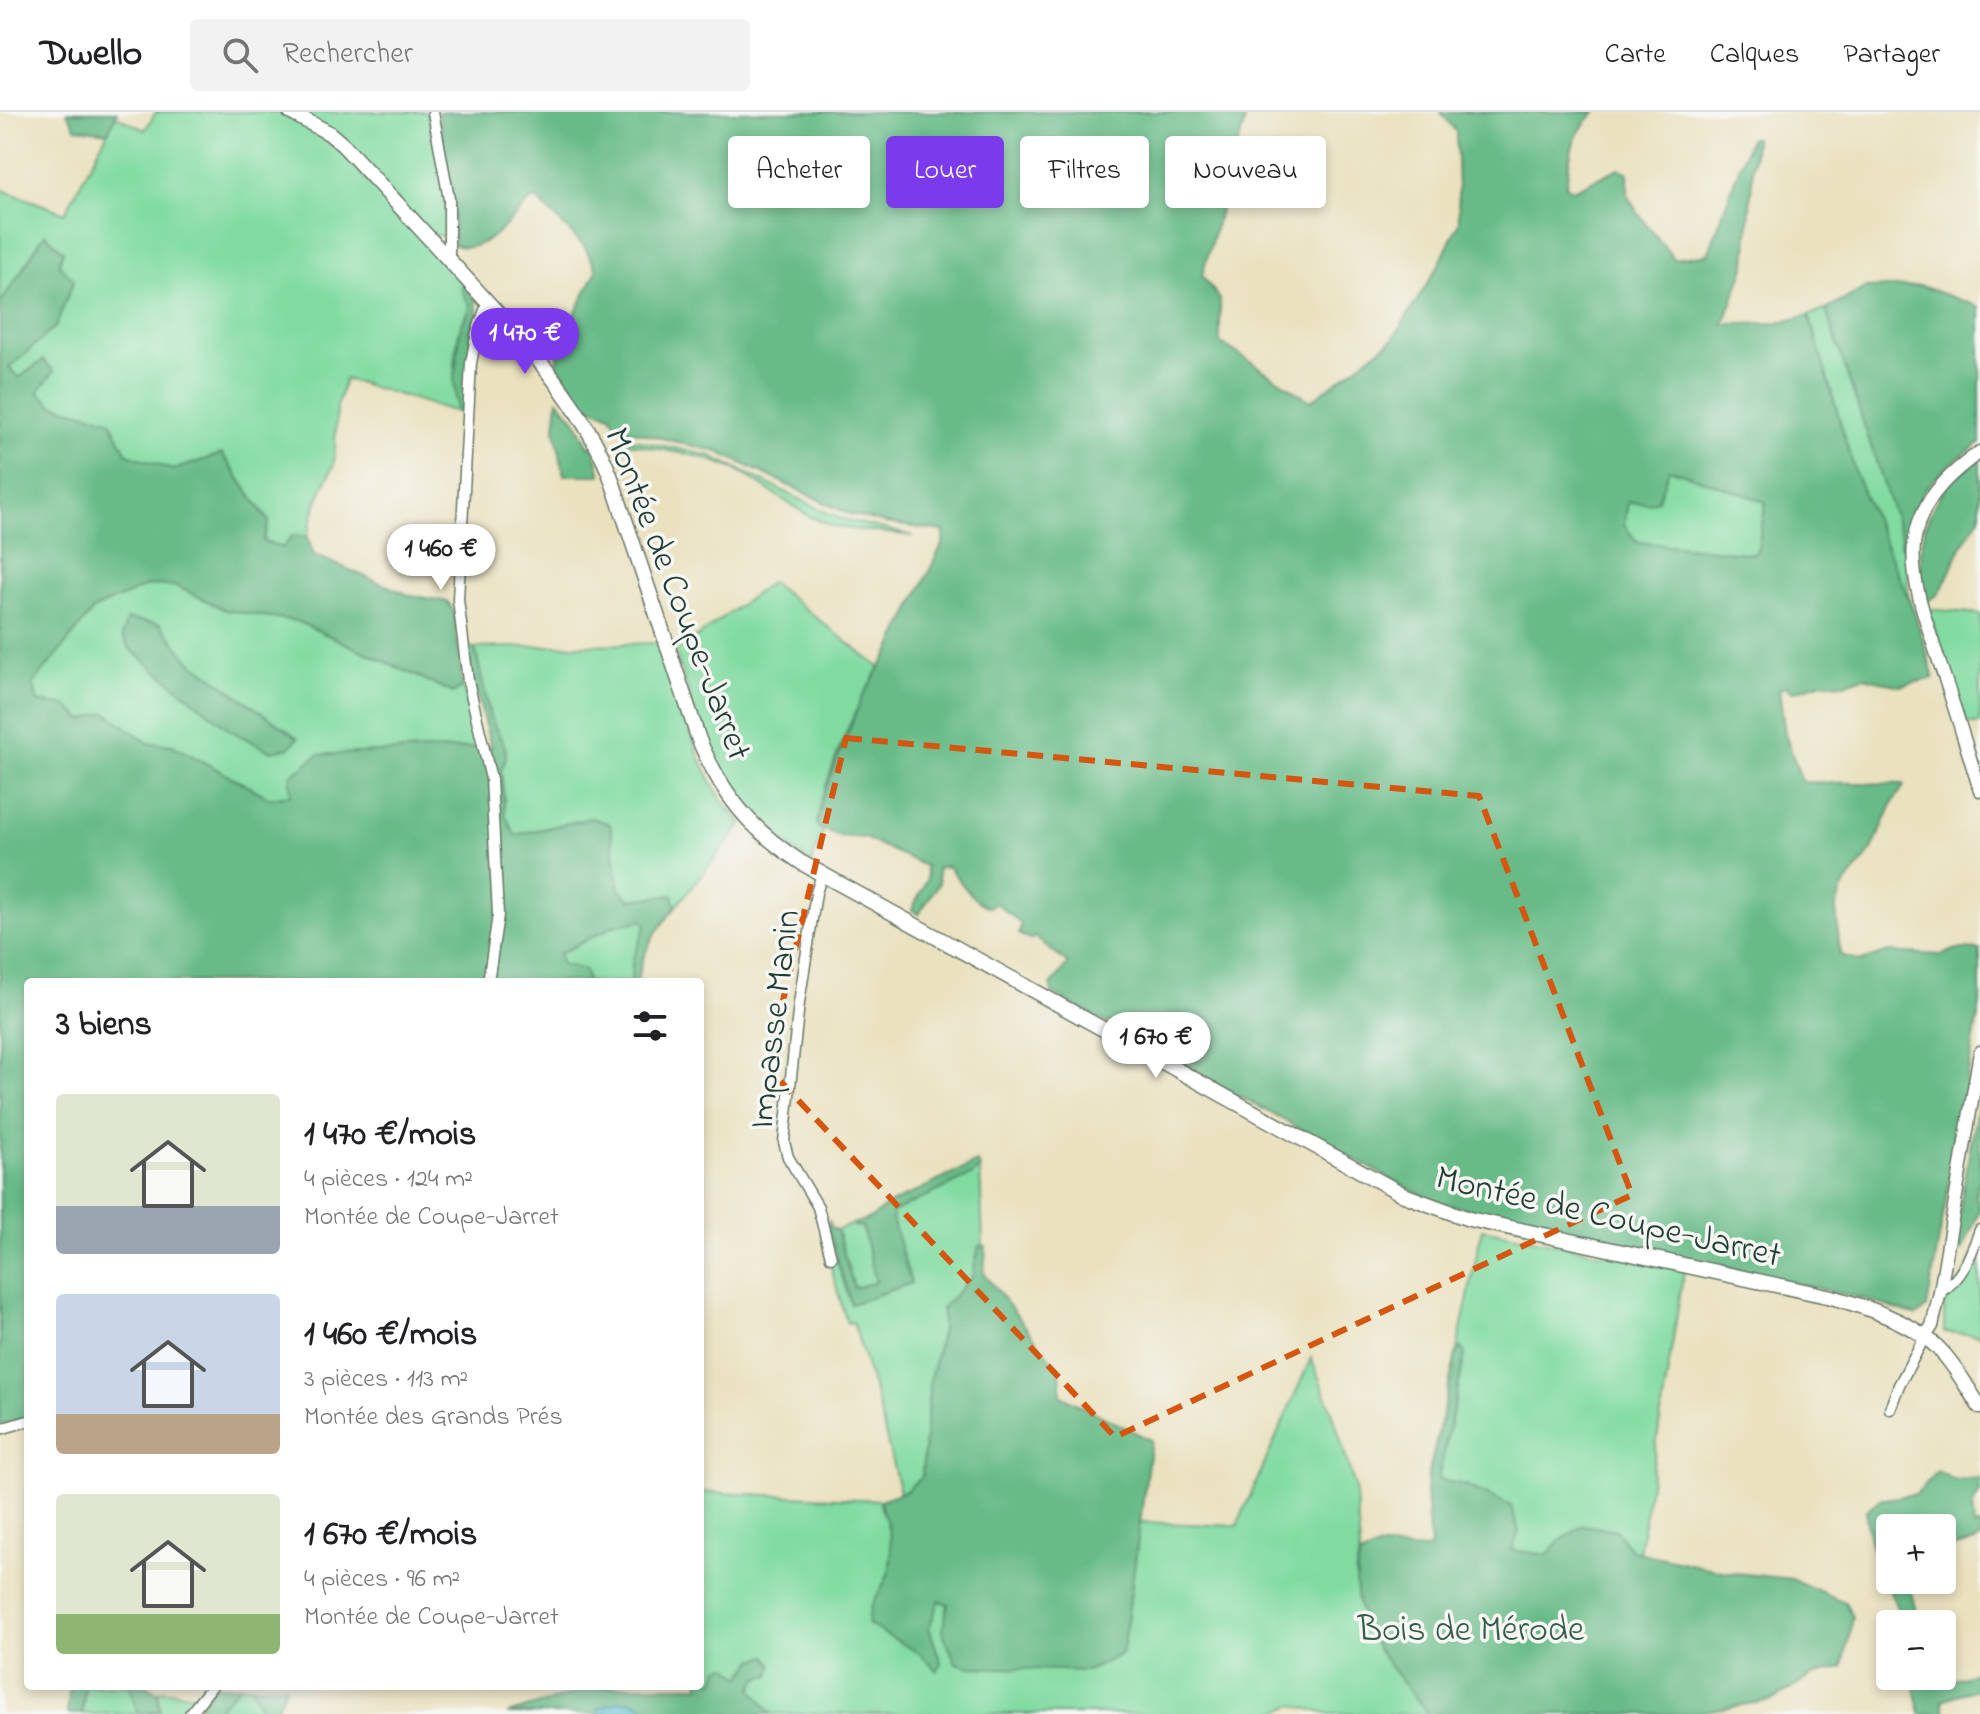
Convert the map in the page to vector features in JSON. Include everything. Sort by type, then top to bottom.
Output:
[{"type":"main road","name":"Montée de Coupe-Jarret","points":[[290,112],[329,133],[343,145],[488,302],[571,402],[600,451],[699,740],[719,782],[738,809],[787,854],[1361,1172],[1423,1203],[1483,1222],[1832,1297],[1874,1310],[1940,1350],[1980,1407]]},
{"type":"street","points":[[433,112],[449,199],[449,259]]},
{"type":"street","points":[[488,302],[477,332],[471,363],[458,599],[468,681],[491,779],[498,915],[489,978]]},
{"type":"street","points":[[1980,452],[1950,474],[1930,498],[1917,529],[1913,560],[1917,596],[1980,790]]},
{"type":"street","name":"Impasse Manin","points":[[822,874],[816,893],[799,1003],[784,1142],[788,1157],[818,1207],[831,1257]]},
{"type":"street","points":[[1890,1409],[1908,1366],[1932,1326],[1980,1052]]},
{"type":"street","points":[[1940,1292],[1959,1276],[1980,1230]]},
{"type":"street","points":[[0,1429],[24,1422]]},
{"type":"street","points":[[190,1714],[209,1690]]},
{"type":"highlighted area","points":[[846,738],[1479,796],[1632,1195],[1115,1437],[767,1067]]},
{"type":"green space","points":[[67,112],[117,112],[108,132],[76,128]]},
{"type":"green space","points":[[156,112],[279,112],[305,126],[336,146],[453,272],[464,284],[461,288],[471,306],[460,328],[456,349],[457,412],[345,379],[337,406],[334,464],[317,501],[307,537],[293,535],[283,548],[262,540],[269,521],[222,454],[173,470],[127,454],[110,420],[53,405],[38,392],[43,360],[19,378],[9,368],[56,326],[59,265],[45,234],[0,304],[0,189],[65,213],[116,116],[145,130]]},
{"type":"green space","points":[[300,112],[427,112],[445,194],[444,236],[434,235]]},
{"type":"green space","points":[[438,112],[1247,112],[1240,136],[1165,136],[1165,208],[1221,208],[1202,276],[1220,299],[1220,342],[1311,401],[1393,339],[1440,263],[1459,222],[1456,132],[1441,112],[1595,112],[1576,138],[1566,186],[1573,190],[1619,168],[1628,173],[1628,196],[1674,259],[1708,254],[1750,138],[1755,138],[1746,264],[1724,324],[1779,323],[1809,315],[1855,473],[1915,614],[1934,678],[1900,686],[1864,677],[1844,684],[1822,682],[1792,692],[1785,686],[1779,690],[1785,734],[1802,782],[1904,786],[1893,802],[1872,850],[1842,889],[1836,907],[1840,955],[1862,961],[1888,952],[1942,955],[1957,949],[1980,950],[1980,1004],[1927,1308],[1916,1316],[1865,1299],[1442,1203],[1409,1189],[1052,993],[1051,985],[1068,964],[1035,937],[1030,940],[1019,934],[1021,924],[996,903],[989,907],[976,900],[947,866],[937,868],[939,883],[919,914],[912,910],[927,879],[925,866],[865,838],[840,836],[817,827],[821,800],[862,697],[889,653],[943,543],[944,531],[885,523],[849,514],[718,452],[617,427],[611,415],[583,405],[557,364],[560,343],[597,270],[584,246],[538,200],[531,200],[487,241],[465,247],[454,245],[453,197]],"holes":[[[1669,469],[1766,502],[1758,548],[1754,554],[1637,542],[1624,525],[1628,502],[1658,500]]]},
{"type":"green space","points":[[45,234],[63,251],[59,265],[74,280],[56,326],[9,368],[19,378],[43,360],[54,371],[38,392],[53,405],[110,420],[127,454],[173,470],[222,454],[269,522],[263,541],[283,548],[293,535],[307,537],[314,555],[409,595],[448,602],[454,612],[463,687],[454,693],[297,621],[226,610],[176,586],[148,585],[94,609],[33,684],[38,703],[66,705],[83,720],[106,712],[148,743],[172,745],[270,798],[291,795],[290,776],[318,755],[491,747],[470,669],[469,647],[475,648],[490,717],[505,747],[506,758],[501,770],[505,815],[515,835],[592,818],[610,824],[619,889],[630,900],[673,895],[676,907],[651,942],[638,978],[631,978],[633,958],[646,925],[642,920],[613,926],[559,954],[561,964],[585,970],[586,978],[24,978],[24,1418],[0,1426],[0,304]]},
{"type":"green space","points":[[464,284],[476,301],[477,310],[463,414],[457,412],[454,381],[461,325],[467,318],[470,306],[461,288]]},
{"type":"green space","points":[[1921,286],[1980,307],[1980,443],[1939,474],[1919,498],[1912,512],[1905,548],[1901,546],[1901,536],[1826,310],[1865,288]]},
{"type":"green space","points":[[1826,310],[1901,536],[1901,546],[1905,548],[1909,600],[1855,473],[1809,315]]},
{"type":"green space","points":[[558,400],[576,421],[588,445],[594,448],[601,475],[564,475],[555,428]]},
{"type":"green space","points":[[626,438],[711,456],[838,518],[913,536],[834,527],[809,516],[737,470],[705,458],[629,443]]},
{"type":"green space","points":[[1980,459],[1980,517],[1962,545],[1940,593],[1927,602],[1920,569],[1928,520],[1944,491],[1958,475]]},
{"type":"green space","points":[[1669,469],[1766,501],[1758,548],[1754,554],[1636,542],[1624,525],[1628,502],[1648,503]]},
{"type":"green space","points":[[771,582],[880,668],[850,724],[833,765],[817,826],[824,829],[811,863],[754,816],[730,788],[711,756],[675,651]]},
{"type":"green space","points":[[148,585],[176,586],[226,610],[297,621],[454,693],[463,687],[479,748],[318,755],[292,795],[270,798],[172,745],[148,743],[106,713],[83,720],[66,705],[38,703],[33,684],[94,609]]},
{"type":"green space","points":[[1928,609],[1980,614],[1980,724],[1967,724]]},
{"type":"green space","points":[[127,619],[160,624],[190,661],[298,738],[289,748],[270,751],[231,731],[129,648],[122,635]]},
{"type":"green space","points":[[661,643],[703,765],[728,808],[743,823],[676,907],[672,895],[630,900],[619,889],[592,818],[515,835],[505,816],[501,770],[506,758],[505,747],[490,717],[475,648]]},
{"type":"green space","points":[[643,919],[647,925],[633,958],[631,978],[586,978],[584,970],[561,964],[559,954],[613,926]]},
{"type":"green space","points":[[1980,1091],[1980,1175],[1976,1196],[1980,1209],[1962,1251],[1953,1246]]},
{"type":"green space","points":[[977,1162],[980,1168],[972,1175],[893,1212],[892,1220],[911,1283],[851,1304],[827,1226],[829,1221],[832,1228],[837,1230],[854,1288],[876,1282],[862,1226],[853,1224],[873,1217],[886,1206]]},
{"type":"green space","points":[[980,1168],[983,1246],[979,1247],[972,1277],[942,1308],[942,1330],[930,1380],[922,1476],[900,1493],[853,1322],[847,1323],[831,1268],[836,1259],[851,1304],[911,1283],[892,1220],[893,1212],[972,1175]]},
{"type":"green space","points":[[853,1224],[862,1226],[877,1282],[854,1288],[837,1230]]},
{"type":"green space","points":[[1482,1229],[1684,1270],[1639,1553],[1632,1551],[1616,1530],[1559,1542],[1548,1555],[1512,1551],[1438,1479],[1465,1355],[1461,1348],[1457,1350]]},
{"type":"green space","points":[[1980,1240],[1980,1335],[1944,1332],[1944,1306],[1968,1269]]},
{"type":"green space","points":[[979,1246],[986,1246],[984,1273],[1060,1371],[1061,1396],[1151,1440],[1124,1644],[1120,1655],[1087,1671],[969,1667],[956,1663],[942,1631],[948,1604],[939,1601],[929,1628],[941,1663],[937,1671],[919,1653],[869,1625],[870,1610],[888,1575],[891,1562],[891,1545],[880,1500],[906,1491],[922,1476],[930,1380],[942,1330],[942,1308],[972,1277]]},
{"type":"green space","name":"Bois de Mérode","points":[[1461,1348],[1465,1354],[1438,1479],[1468,1486],[1511,1506],[1519,1532],[1512,1550],[1547,1555],[1583,1525],[1616,1530],[1632,1551],[1726,1572],[1792,1579],[1845,1602],[1853,1617],[1843,1667],[1813,1675],[1773,1700],[1687,1714],[1429,1714],[1374,1642],[1358,1602],[1356,1580],[1360,1556],[1380,1547],[1426,1550],[1430,1547],[1428,1477],[1457,1350]]},
{"type":"green space","points":[[1311,1358],[1332,1411],[1355,1488],[1360,1548],[1355,1575],[1377,1649],[1429,1714],[1330,1714],[1294,1705],[1271,1714],[771,1714],[751,1690],[758,1678],[754,1660],[742,1677],[715,1682],[704,1678],[704,1492],[880,1500],[891,1545],[891,1562],[888,1575],[873,1603],[870,1625],[941,1663],[929,1628],[938,1600],[1124,1644],[1140,1522],[1237,1526]]},
{"type":"green space","points":[[1937,1471],[1954,1480],[1980,1478],[1980,1492],[1972,1506],[1974,1527],[1980,1526],[1980,1538],[1956,1547],[1956,1514],[1876,1514],[1876,1560],[1866,1510],[1880,1500],[1916,1494]]},
{"type":"green space","points":[[1890,1594],[1912,1594],[1916,1610],[1897,1610]]},
{"type":"green space","points":[[767,1656],[773,1665],[770,1675],[758,1678],[752,1689],[771,1714],[665,1714],[623,1702],[600,1708],[597,1714],[507,1714],[586,1690],[704,1690],[704,1677],[715,1681],[719,1668],[728,1666],[741,1677],[754,1660]]},
{"type":"green space","points":[[1980,1672],[1980,1688],[1942,1700],[1945,1714],[1920,1714],[1916,1690],[1956,1690],[1956,1678]]},
{"type":"green space","points":[[70,1690],[85,1690],[82,1714],[67,1714]]},
{"type":"green space","points":[[85,1690],[130,1690],[138,1714],[82,1714]]},
{"type":"green space","points":[[130,1690],[158,1692],[160,1711],[138,1714]]},
{"type":"green space","points":[[164,1690],[195,1695],[196,1702],[187,1714],[148,1714],[160,1711],[158,1692]]},
{"type":"green space","points":[[211,1690],[235,1690],[214,1714],[194,1714]]},
{"type":"green space","points":[[235,1690],[253,1690],[263,1714],[214,1714]]},
{"type":"green space","points":[[253,1690],[284,1690],[274,1714],[263,1714]]},
{"type":"water","points":[[619,1701],[632,1701],[659,1714],[597,1714],[600,1708]]}]
